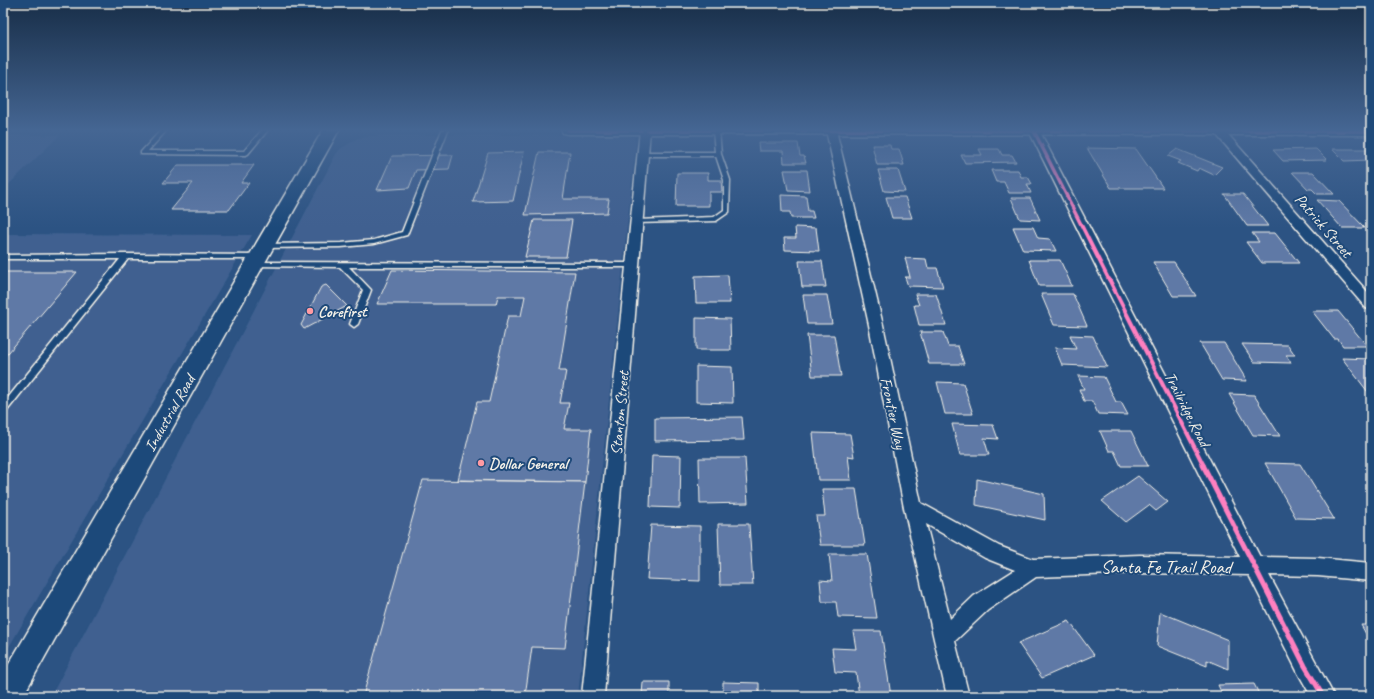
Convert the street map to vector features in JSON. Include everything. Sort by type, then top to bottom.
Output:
[{"type":"main road","name":"Industrial Road","points":[[7,696],[312,163]]},
{"type":"street","name":"Stanton Street","points":[[593,696],[642,163]]},
{"type":"street","name":"Frontier Way","points":[[839,163],[876,325],[913,508],[958,696]]},
{"type":"street","name":"Trailridge Road","points":[[1050,163],[1304,666],[1323,696]]},
{"type":"street","name":"Patrick Street","points":[[1247,163],[1371,305]]},
{"type":"street","name":"Santa Fe Trail Road","points":[[913,508],[992,552],[1033,568],[1140,564],[1318,568],[1371,572]]},
{"type":"street","points":[[945,637],[981,603],[1033,568]]},
{"type":"lane","points":[[259,256],[374,242],[405,233],[432,163]]},
{"type":"lane","points":[[637,222],[716,219],[727,212],[726,180],[721,163]]},
{"type":"lane","points":[[3,410],[127,256]]},
{"type":"lane","points":[[3,257],[259,256],[342,264],[633,265]]},
{"type":"lane","points":[[342,264],[367,290],[354,324]]},
{"type":"shaded area","points":[[3,163],[31,163],[3,190]]},
{"type":"shaded area","points":[[331,163],[634,163],[578,696],[51,696]]},
{"type":"shaded area","points":[[3,234],[252,235],[3,657]]},
{"type":"building","points":[[389,163],[451,163],[449,169],[416,170],[409,188],[377,190]]},
{"type":"building","points":[[485,163],[522,163],[513,201],[473,202]]},
{"type":"building","points":[[537,163],[568,163],[563,199],[609,199],[607,213],[525,215]]},
{"type":"building","points":[[876,163],[903,163],[904,165],[877,165]]},
{"type":"building","points":[[1096,163],[1145,163],[1163,188],[1111,188]]},
{"type":"building","points":[[1178,163],[1211,163],[1222,167],[1214,175],[1199,168],[1197,171]]},
{"type":"building","points":[[178,165],[254,165],[241,183],[249,183],[229,210],[171,210],[193,183],[163,183]]},
{"type":"building","points":[[784,170],[807,170],[810,191],[788,190]]},
{"type":"building","points":[[878,170],[898,170],[905,192],[884,191]]},
{"type":"building","points":[[991,170],[1018,170],[1021,177],[1028,177],[1032,184],[1027,184],[1031,193],[1009,193],[1004,182],[996,182]]},
{"type":"building","points":[[1292,172],[1313,172],[1334,194],[1317,194],[1312,189],[1308,189]]},
{"type":"building","points":[[677,173],[708,173],[708,180],[721,180],[722,192],[709,192],[709,206],[676,206]]},
{"type":"building","points":[[1224,194],[1243,194],[1268,226],[1247,226]]},
{"type":"building","points":[[781,195],[806,196],[808,211],[812,211],[814,218],[791,218],[790,212],[782,212]]},
{"type":"building","points":[[886,197],[905,197],[912,218],[892,218]]},
{"type":"building","points":[[1011,198],[1030,198],[1040,220],[1020,219]]},
{"type":"building","points":[[1317,200],[1339,201],[1365,228],[1342,228]]},
{"type":"building","points":[[534,220],[572,220],[566,257],[525,257]]},
{"type":"building","points":[[795,227],[816,228],[819,251],[785,250],[784,238],[796,238]]},
{"type":"building","points":[[1013,227],[1033,227],[1038,238],[1050,239],[1056,251],[1023,250]]},
{"type":"building","points":[[1252,233],[1275,233],[1299,263],[1262,263],[1246,242],[1259,242]]},
{"type":"building","points":[[905,258],[926,259],[928,268],[937,268],[943,287],[908,286],[905,277],[910,277]]},
{"type":"building","points":[[1029,260],[1060,260],[1072,286],[1039,286]]},
{"type":"building","points":[[799,261],[822,261],[826,287],[802,287]]},
{"type":"building","points":[[1153,262],[1174,262],[1196,296],[1173,296]]},
{"type":"building","points":[[392,270],[575,272],[559,371],[566,371],[560,403],[569,403],[564,429],[591,429],[585,482],[458,480],[477,402],[489,402],[508,316],[521,316],[525,296],[498,296],[496,304],[377,304]]},
{"type":"building","points":[[3,272],[77,272],[3,359]]},
{"type":"building","points":[[728,275],[730,303],[696,303],[695,276]]},
{"type":"building","points":[[326,285],[347,306],[304,329],[301,325],[321,287]]},
{"type":"building","points":[[915,294],[936,294],[946,325],[919,325],[914,305],[919,305]]},
{"type":"building","points":[[1041,294],[1073,294],[1087,326],[1054,325]]},
{"type":"building","points":[[803,295],[827,295],[832,324],[807,324]]},
{"type":"building","points":[[1312,311],[1338,311],[1367,346],[1343,346],[1338,339],[1334,339]]},
{"type":"building","points":[[696,318],[730,319],[731,350],[696,350]]},
{"type":"building","points":[[920,332],[943,332],[948,346],[958,346],[964,364],[929,364]]},
{"type":"building","points":[[807,335],[834,335],[841,376],[812,376]]},
{"type":"building","points":[[1070,335],[1093,336],[1107,367],[1062,365],[1055,348],[1076,349]]},
{"type":"building","points":[[1200,343],[1224,343],[1247,381],[1222,380]]},
{"type":"building","points":[[1242,344],[1288,345],[1295,355],[1286,355],[1291,363],[1254,362]]},
{"type":"building","points":[[1342,358],[1371,359],[1371,396]]},
{"type":"building","points":[[696,366],[732,367],[733,403],[696,402]]},
{"type":"building","points":[[1078,376],[1104,377],[1116,402],[1121,402],[1128,415],[1098,414],[1092,401],[1084,401],[1079,389],[1084,389]]},
{"type":"building","points":[[937,382],[963,383],[973,414],[945,414]]},
{"type":"building","points":[[1229,394],[1254,395],[1280,436],[1253,435]]},
{"type":"building","points":[[742,417],[744,440],[655,441],[655,418]]},
{"type":"building","points":[[952,424],[993,425],[998,439],[984,438],[989,455],[960,455]]},
{"type":"building","points":[[1100,431],[1131,431],[1148,466],[1121,466],[1114,451],[1109,451]]},
{"type":"building","points":[[813,433],[850,434],[854,457],[848,456],[851,480],[818,480]]},
{"type":"building","points":[[652,455],[681,456],[680,508],[650,507]]},
{"type":"building","points":[[699,458],[745,458],[748,503],[700,504]]},
{"type":"building","points":[[1265,463],[1300,464],[1334,519],[1296,518]]},
{"type":"building","points":[[1138,476],[1168,502],[1156,511],[1149,505],[1126,522],[1102,501]]},
{"type":"building","points":[[977,479],[1044,494],[1045,520],[976,505]]},
{"type":"building","points":[[423,480],[585,482],[565,648],[532,647],[525,696],[363,696]]},
{"type":"building","points":[[822,489],[856,489],[865,545],[820,545],[816,516],[825,516]]},
{"type":"building","points":[[718,524],[749,524],[753,585],[720,585]]},
{"type":"building","points":[[651,525],[700,526],[700,581],[647,579]]},
{"type":"building","points":[[829,554],[867,554],[877,618],[838,617],[836,602],[822,602],[820,580],[832,581]]},
{"type":"building","points":[[1160,612],[1228,640],[1228,669],[1207,660],[1207,666],[1157,646]]},
{"type":"building","points":[[1069,621],[1094,655],[1042,678],[1018,643]]},
{"type":"building","points":[[1361,625],[1371,625],[1371,643]]},
{"type":"building","points":[[853,631],[881,631],[891,696],[859,696],[856,673],[835,672],[832,648],[856,649]]},
{"type":"building","points":[[643,682],[669,682],[669,694],[689,694],[689,696],[642,696]]},
{"type":"building","points":[[723,682],[759,683],[759,696],[723,696]]},
{"type":"building","points":[[1254,684],[1260,696],[1223,696],[1218,685]]},
{"type":"cycle path","points":[[1050,163],[1305,666],[1323,696]]},
{"type":"place","name":"Corefirst","points":[[310,311]]},
{"type":"place","name":"Dollar General","points":[[481,463]]}]
